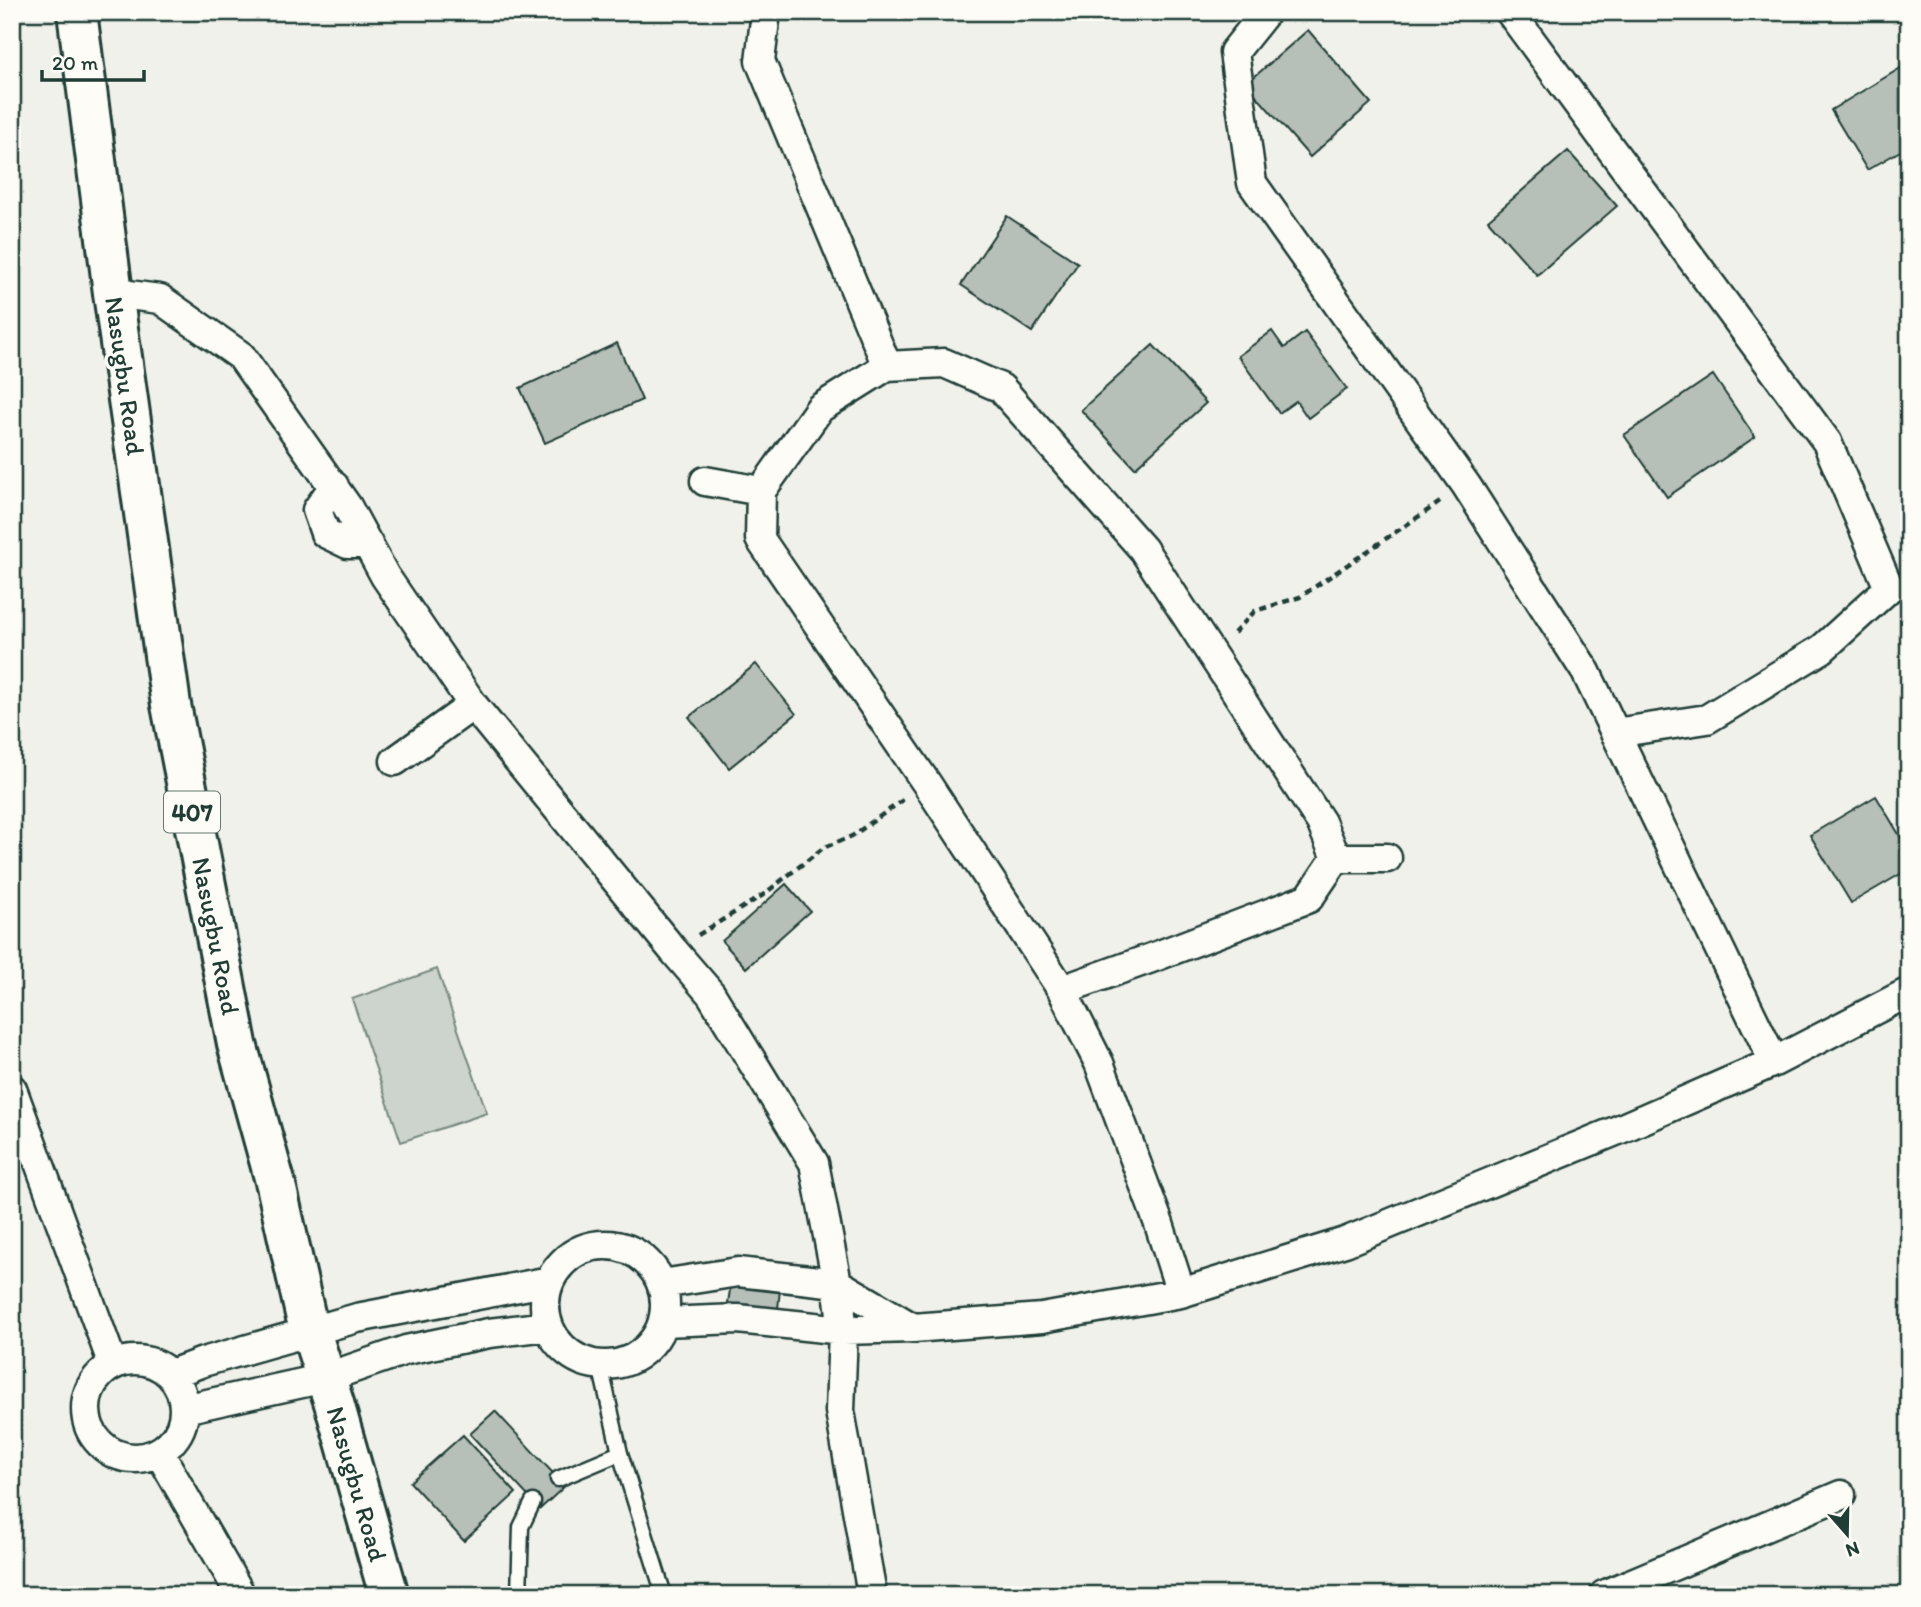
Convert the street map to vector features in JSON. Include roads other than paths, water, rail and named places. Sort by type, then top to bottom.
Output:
[{"type":"main road","name":"Nasugbu Road","points":[[77,12],[171,705],[237,1044],[276,1185],[311,1331],[389,1595]]},
{"type":"street","points":[[766,12],[760,61],[887,366]]},
{"type":"street","points":[[1266,12],[1234,52],[1252,183],[1466,485],[1586,672],[1774,1062]]},
{"type":"street","points":[[1510,12],[1827,442],[1899,588],[1822,649],[1707,719],[1615,733]]},
{"type":"street","points":[[113,293],[160,299],[241,356],[334,486],[385,576],[473,705],[711,994],[814,1163],[838,1283],[843,1330],[840,1411],[872,1595]]},
{"type":"street","points":[[1181,1293],[1159,1224],[1099,1063],[1062,990],[761,539],[761,491],[820,408],[887,366],[944,363],[1001,388],[1143,549],[1321,822],[1336,858]]},
{"type":"street","points":[[705,481],[761,491]]},
{"type":"street","points":[[396,761],[473,705]]},
{"type":"street","points":[[1336,858],[1387,858]]},
{"type":"street","points":[[1062,990],[1309,898],[1336,858]]},
{"type":"street","points":[[663,1322],[738,1319],[843,1330],[913,1328],[1042,1318],[1181,1293],[1345,1242],[1618,1130],[1774,1062],[1909,992]]},
{"type":"street","points":[[12,1089],[113,1365]]},
{"type":"street","points":[[607,1244],[636,1253],[652,1266],[662,1284],[665,1296],[663,1322],[652,1342],[634,1357],[623,1362],[589,1363],[568,1353],[548,1326],[545,1295],[550,1281],[569,1257],[587,1248],[607,1244]]},
{"type":"street","points":[[662,1284],[738,1272],[838,1283],[913,1328]]},
{"type":"street","points":[[171,1374],[203,1362],[357,1318],[550,1281]]},
{"type":"street","points":[[184,1409],[325,1378],[406,1350],[489,1333],[548,1326]]},
{"type":"street","points":[[138,1360],[161,1367],[171,1374],[181,1391],[184,1409],[178,1434],[170,1444],[148,1456],[124,1457],[103,1446],[89,1426],[86,1414],[89,1391],[103,1372],[113,1365],[138,1360]]},
{"type":"street","points":[[159,1452],[241,1595]]},
{"type":"street","points":[[1604,1595],[1841,1495]]},
{"type":"lane","points":[[600,1364],[620,1453],[664,1595]]},
{"type":"lane","points":[[558,1479],[620,1453]]},
{"type":"lane","points":[[519,1595],[521,1527],[533,1502]]}]
